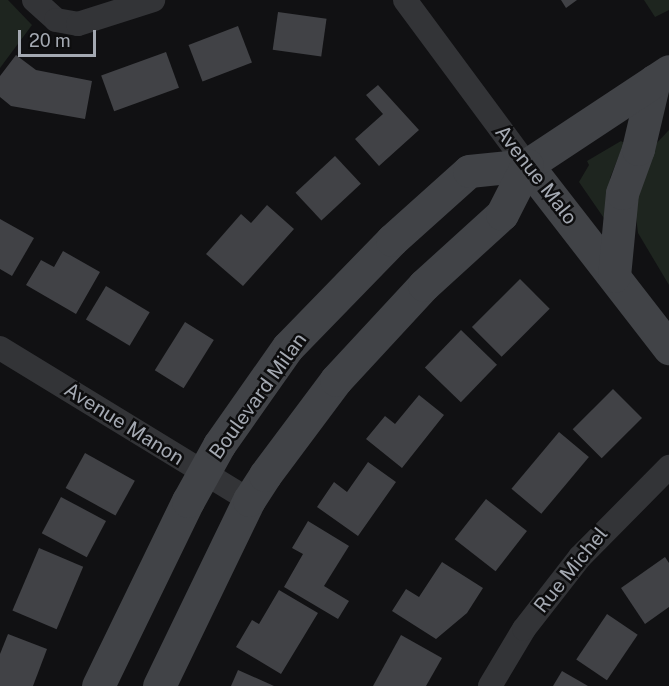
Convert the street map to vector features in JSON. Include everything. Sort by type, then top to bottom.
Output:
[{"type":"main road","name":"Boulevard Milan","points":[[98,686],[204,473],[288,347],[392,240],[469,171],[528,165],[662,76]]},
{"type":"main road","points":[[614,276],[622,193],[662,76]]},
{"type":"main road","name":"Boulevard Milan","points":[[159,686],[249,500],[336,380],[424,285],[502,214],[528,165]]},
{"type":"main road","name":"Avenue Malo","points":[[528,165],[669,348]]},
{"type":"street","points":[[33,0],[56,20],[78,24],[153,0]]},
{"type":"street","name":"Avenue Malo","points":[[405,0],[528,165]]},
{"type":"street","name":"Avenue Manon","points":[[0,348],[249,500]]},
{"type":"street","name":"Rue Michel","points":[[490,686],[524,629],[568,571],[616,516],[669,467]]},
{"type":"shaded area","points":[[0,0],[8,0],[32,25],[0,68]]},
{"type":"shaded area","points":[[644,0],[669,0],[669,10],[655,17]]},
{"type":"shaded area","points":[[669,130],[669,285],[638,233],[634,200],[653,147]]},
{"type":"shaded area","points":[[621,141],[624,143],[610,178],[608,224],[579,182],[589,165],[587,161]]},
{"type":"building","points":[[561,0],[577,0],[566,8]]},
{"type":"building","points":[[278,12],[327,19],[321,56],[273,50]]},
{"type":"building","points":[[238,26],[252,62],[202,81],[189,45]]},
{"type":"building","points":[[166,52],[179,88],[114,111],[101,76]]},
{"type":"building","points":[[16,55],[36,70],[92,81],[85,119],[11,106],[0,97],[0,76]]},
{"type":"building","points":[[378,85],[419,130],[379,166],[355,139],[383,114],[366,95]]},
{"type":"building","points":[[335,156],[361,184],[321,221],[296,193]]},
{"type":"building","points":[[267,205],[294,229],[243,286],[206,254],[241,214],[251,223]]},
{"type":"building","points":[[0,219],[34,238],[12,276],[0,269]]},
{"type":"building","points":[[63,251],[100,272],[76,314],[26,285],[41,260],[54,267]]},
{"type":"building","points":[[520,279],[550,309],[502,357],[472,327]]},
{"type":"building","points":[[106,286],[150,312],[130,346],[86,319]]},
{"type":"building","points":[[185,322],[214,340],[184,388],[155,370]]},
{"type":"building","points":[[461,330],[497,365],[461,402],[425,367]]},
{"type":"building","points":[[613,389],[642,418],[602,458],[573,429]]},
{"type":"building","points":[[419,395],[444,415],[402,468],[366,439],[385,416],[395,424]]},
{"type":"building","points":[[559,432],[589,457],[541,514],[511,489]]},
{"type":"building","points":[[85,453],[135,481],[115,516],[66,488]]},
{"type":"building","points":[[368,462],[396,482],[358,536],[317,507],[334,482],[347,492]]},
{"type":"building","points":[[61,497],[106,521],[87,557],[42,533]]},
{"type":"building","points":[[486,499],[527,531],[496,571],[455,539]]},
{"type":"building","points":[[308,521],[349,546],[324,586],[349,601],[338,619],[284,587],[303,554],[292,548]]},
{"type":"building","points":[[39,548],[83,567],[57,629],[12,611]]},
{"type":"building","points":[[665,557],[669,563],[669,607],[645,624],[621,588]]},
{"type":"building","points":[[442,562],[483,588],[467,613],[436,639],[392,611],[406,589],[419,597]]},
{"type":"building","points":[[279,590],[318,613],[281,674],[236,647],[252,620],[259,624]]},
{"type":"building","points":[[607,614],[638,635],[607,680],[576,660]]},
{"type":"building","points":[[8,634],[47,649],[33,686],[0,686],[0,654]]},
{"type":"building","points":[[401,635],[442,658],[426,686],[373,686]]},
{"type":"building","points":[[238,670],[274,686],[231,686]]},
{"type":"building","points":[[562,671],[588,686],[553,686]]}]
